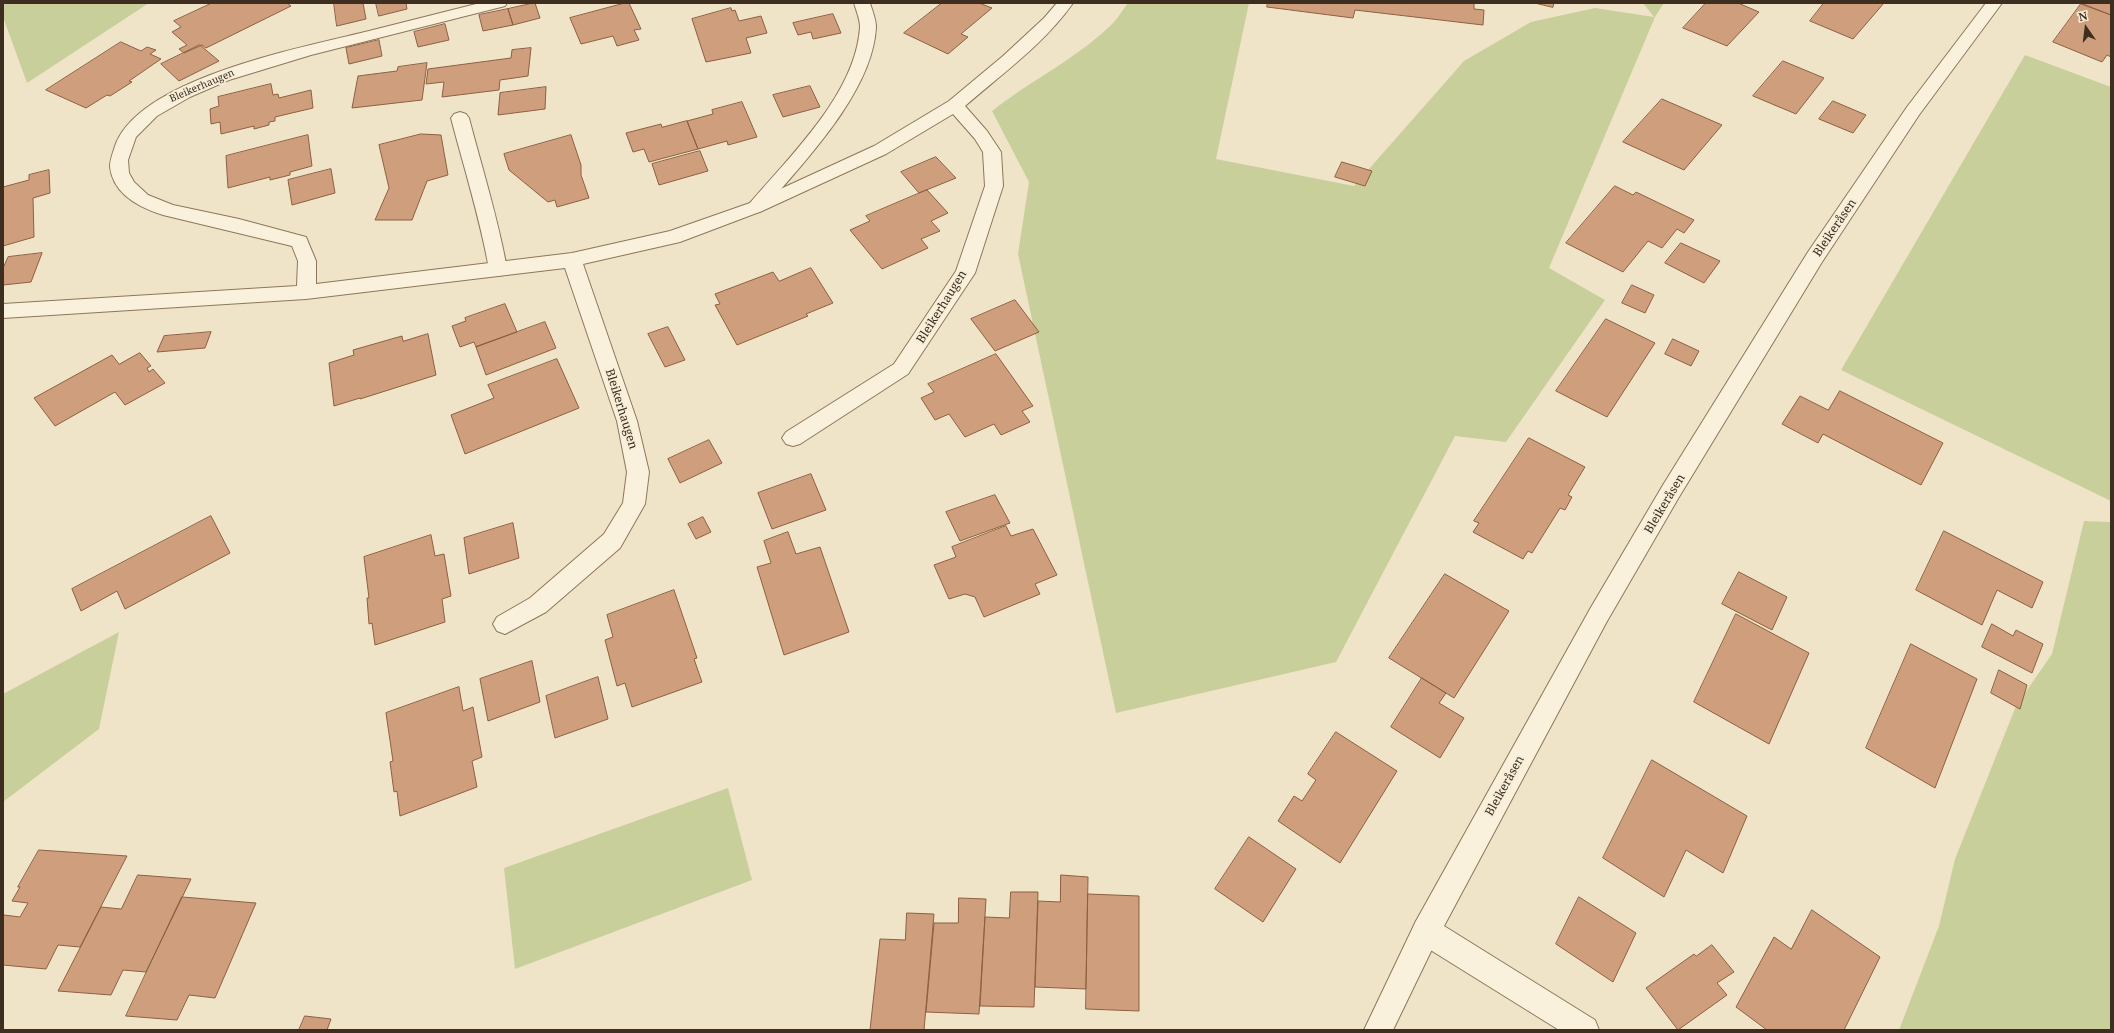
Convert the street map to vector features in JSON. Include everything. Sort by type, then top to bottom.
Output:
[{"type":"street","name":"Bleikerhaugen","points":[[306,292],[307,261],[299,242],[263,231],[168,211],[143,199],[128,188],[119,174],[119,151],[130,132],[168,100],[232,73],[284,56],[499,3]]},
{"type":"street","points":[[756,207],[824,128],[842,99],[864,55],[868,25],[862,3]]},
{"type":"street","points":[[3,311],[306,292],[572,260],[673,237],[756,207],[880,150],[955,105],[1009,60],[1050,21],[1065,3]]},
{"type":"street","name":"Bleikeråsen","points":[[1378,1030],[1426,931],[1598,616],[1671,491],[1815,256],[1913,111],[1994,3]]},
{"type":"street","name":"Bleikerhaugen","points":[[793,438],[901,369],[965,274],[994,186],[992,152],[981,135],[955,105]]},
{"type":"street","points":[[460,118],[476,181],[490,225],[498,269]]},
{"type":"street","name":"Bleikerhaugen","points":[[505,624],[538,605],[612,541],[634,504],[638,472],[627,421],[572,260]]},
{"type":"street","points":[[1426,931],[1585,1030]]},
{"type":"green space","points":[[3,3],[149,3],[27,83],[3,17]]},
{"type":"green space","points":[[1128,3],[1249,3],[1216,159],[1354,186],[1464,61],[1531,22],[1595,8],[1654,17],[1643,3],[1664,3],[1655,17],[1549,268],[1605,300],[1506,442],[1455,436],[1336,662],[1116,713],[1018,254],[1029,182],[992,111],[1095,39],[1114,22]]},
{"type":"green space","points":[[2025,55],[2111,87],[2111,501],[1841,370]]},
{"type":"green space","points":[[2084,521],[2111,522],[2111,1030],[1899,1030],[1939,926],[1955,859],[2016,706],[2052,654]]},
{"type":"green space","points":[[119,632],[99,729],[3,802],[3,694]]},
{"type":"green space","points":[[728,788],[752,880],[515,969],[504,868]]},
{"type":"building","points":[[212,3],[287,3],[291,6],[206,48],[202,45],[184,53],[179,49],[187,45],[172,32],[181,27],[174,21]]},
{"type":"building","points":[[334,3],[363,3],[366,19],[337,26]]},
{"type":"building","points":[[376,3],[406,3],[407,9],[379,16]]},
{"type":"building","points":[[535,3],[540,18],[513,25],[508,9]]},
{"type":"building","points":[[629,3],[641,29],[634,30],[639,40],[617,46],[613,36],[581,44],[570,18]]},
{"type":"building","points":[[942,3],[979,3],[992,8],[961,34],[968,37],[948,54],[904,33]]},
{"type":"building","points":[[1268,3],[1474,3],[1474,9],[1484,10],[1483,25],[1355,10],[1353,18],[1267,7]]},
{"type":"building","points":[[1535,3],[1554,3],[1553,7]]},
{"type":"building","points":[[1706,3],[1738,3],[1759,12],[1727,46],[1683,28]]},
{"type":"building","points":[[1824,3],[1884,3],[1853,39],[1810,21]]},
{"type":"building","points":[[2111,3],[2111,15],[2083,4]]},
{"type":"building","points":[[2081,4],[2111,15],[2111,57],[2107,55],[2102,62],[2053,42]]},
{"type":"building","points":[[731,8],[732,11],[735,10],[739,21],[761,16],[767,33],[746,38],[751,53],[706,62],[692,19]]},
{"type":"building","points":[[508,9],[513,25],[483,31],[479,15]]},
{"type":"building","points":[[833,14],[841,33],[813,39],[811,32],[798,35],[793,23]]},
{"type":"building","points":[[445,24],[449,40],[418,47],[414,32]]},
{"type":"building","points":[[379,40],[382,56],[349,64],[346,48]]},
{"type":"building","points":[[121,42],[141,51],[147,47],[156,50],[150,54],[161,59],[129,81],[132,82],[110,96],[107,95],[86,108],[46,90]]},
{"type":"building","points":[[200,45],[219,61],[179,81],[161,64]]},
{"type":"building","points":[[531,48],[528,76],[500,80],[499,90],[442,97],[444,82],[426,84],[428,69],[511,58],[512,50]]},
{"type":"building","points":[[1783,61],[1824,78],[1796,114],[1753,96]]},
{"type":"building","points":[[427,63],[422,100],[352,108],[358,76],[397,71],[398,67]]},
{"type":"building","points":[[271,84],[273,95],[278,94],[279,98],[311,90],[313,108],[275,117],[275,121],[269,122],[269,125],[254,129],[254,126],[221,134],[220,122],[211,124],[210,109],[219,106],[218,97]]},
{"type":"building","points":[[810,86],[820,107],[783,117],[773,95]]},
{"type":"building","points":[[546,87],[545,109],[498,115],[500,93]]},
{"type":"building","points":[[1662,99],[1722,125],[1684,170],[1623,142]]},
{"type":"building","points":[[1833,101],[1866,115],[1853,133],[1819,119]]},
{"type":"building","points":[[742,102],[757,137],[728,145],[727,141],[698,149],[687,121],[713,114],[712,110]]},
{"type":"building","points":[[687,121],[698,149],[649,162],[644,149],[633,152],[626,133],[661,124],[662,127]]},
{"type":"building","points":[[421,134],[441,135],[448,175],[427,181],[412,220],[375,220],[389,188],[379,145]]},
{"type":"building","points":[[308,135],[312,166],[290,172],[290,175],[270,180],[270,177],[228,188],[226,156]]},
{"type":"building","points":[[571,135],[581,165],[581,175],[589,198],[557,207],[555,200],[548,202],[509,170],[504,154]]},
{"type":"building","points":[[700,151],[708,171],[659,185],[652,164]]},
{"type":"building","points":[[936,157],[956,178],[919,193],[901,172]]},
{"type":"building","points":[[1342,162],[1372,171],[1365,186],[1335,177]]},
{"type":"building","points":[[331,169],[335,193],[292,205],[288,180]]},
{"type":"building","points":[[49,170],[50,193],[33,198],[34,237],[3,246],[3,187],[29,180],[29,175]]},
{"type":"building","points":[[1615,186],[1633,195],[1636,192],[1694,220],[1684,233],[1677,229],[1662,248],[1648,241],[1623,272],[1566,243]]},
{"type":"building","points":[[927,190],[948,213],[931,221],[940,231],[921,239],[928,248],[882,269],[850,230],[870,221],[866,216]]},
{"type":"building","points":[[1681,243],[1720,261],[1704,283],[1665,263]]},
{"type":"building","points":[[42,253],[31,282],[3,285],[3,268],[8,257]]},
{"type":"building","points":[[811,268],[833,303],[806,314],[808,316],[737,345],[715,305],[720,304],[715,294],[773,272],[779,281]]},
{"type":"building","points":[[1632,285],[1654,295],[1645,313],[1622,303]]},
{"type":"building","points":[[1015,300],[1039,332],[995,351],[971,319]]},
{"type":"building","points":[[505,304],[517,332],[476,347],[474,342],[460,347],[452,326],[466,321],[465,318]]},
{"type":"building","points":[[1606,319],[1655,343],[1607,417],[1556,391]]},
{"type":"building","points":[[545,322],[556,348],[486,375],[476,347]]},
{"type":"building","points":[[668,327],[685,360],[665,367],[648,334]]},
{"type":"building","points":[[211,332],[205,348],[157,352],[164,336]]},
{"type":"building","points":[[428,334],[436,375],[334,406],[329,363],[354,355],[353,350],[402,336],[403,341]]},
{"type":"building","points":[[1673,339],[1699,351],[1691,366],[1665,354]]},
{"type":"building","points":[[140,353],[151,366],[147,368],[149,372],[153,369],[165,383],[125,405],[115,392],[55,426],[34,398],[112,355],[119,364]]},
{"type":"building","points":[[996,354],[1033,406],[1022,411],[1030,422],[1001,435],[994,424],[965,437],[949,414],[935,420],[921,398],[934,392],[928,384]]},
{"type":"building","points":[[557,359],[579,408],[465,454],[451,415],[494,398],[488,385]]},
{"type":"building","points":[[1840,391],[1943,443],[1921,485],[1823,434],[1818,443],[1782,424],[1800,396],[1828,410]]},
{"type":"building","points":[[1529,438],[1585,467],[1568,495],[1572,497],[1565,510],[1560,508],[1532,553],[1528,551],[1523,559],[1473,532],[1479,523],[1474,521]]},
{"type":"building","points":[[709,440],[722,463],[680,483],[668,459]]},
{"type":"building","points":[[811,474],[826,510],[772,529],[758,493]]},
{"type":"building","points":[[995,495],[1010,523],[960,541],[946,512]]},
{"type":"building","points":[[211,516],[230,553],[125,609],[117,591],[81,611],[72,589]]},
{"type":"building","points":[[703,517],[711,532],[696,539],[688,524]]},
{"type":"building","points":[[513,523],[519,558],[469,574],[464,538]]},
{"type":"building","points":[[1006,526],[1011,536],[1033,529],[1057,575],[1035,584],[1040,594],[984,617],[975,597],[965,594],[949,599],[934,565],[956,557],[952,547]]},
{"type":"building","points":[[1944,531],[2043,582],[2032,608],[1997,590],[1982,625],[1916,590]]},
{"type":"building","points":[[788,532],[796,554],[820,547],[849,632],[784,655],[757,567],[771,563],[764,541]]},
{"type":"building","points":[[431,535],[435,556],[444,554],[451,596],[442,599],[445,622],[375,645],[372,623],[369,624],[367,598],[369,598],[364,557]]},
{"type":"building","points":[[1739,572],[1787,597],[1772,630],[1722,604]]},
{"type":"building","points":[[1445,574],[1509,611],[1454,698],[1389,658]]},
{"type":"building","points":[[674,590],[697,658],[694,659],[702,682],[632,707],[625,683],[617,686],[605,640],[613,637],[607,615]]},
{"type":"building","points":[[1736,614],[1809,653],[1769,744],[1694,702]]},
{"type":"building","points":[[1992,624],[2013,636],[2016,630],[2043,644],[2032,673],[1982,647]]},
{"type":"building","points":[[1911,644],[1977,679],[1935,788],[1866,748]]},
{"type":"building","points":[[532,661],[540,702],[488,721],[480,679]]},
{"type":"building","points":[[1999,670],[2027,685],[2020,709],[1991,693]]},
{"type":"building","points":[[598,677],[608,719],[555,738],[546,696]]},
{"type":"building","points":[[1422,678],[1446,693],[1439,703],[1464,718],[1440,758],[1391,727]]},
{"type":"building","points":[[459,687],[463,711],[473,707],[482,757],[472,761],[477,787],[400,816],[397,791],[394,792],[390,762],[393,761],[386,713]]},
{"type":"building","points":[[1336,732],[1397,771],[1340,863],[1278,821],[1294,796],[1302,801],[1316,780],[1308,774]]},
{"type":"building","points":[[1652,760],[1747,816],[1723,873],[1686,850],[1664,897],[1603,858]]},
{"type":"building","points":[[1249,837],[1296,869],[1263,922],[1215,889]]},
{"type":"building","points":[[39,850],[127,856],[80,947],[58,945],[46,969],[3,965],[3,917],[4,915],[20,917],[28,903],[12,901],[20,887],[18,887]]},
{"type":"building","points":[[138,875],[191,879],[146,972],[123,970],[111,995],[58,991],[101,907],[121,909]]},
{"type":"building","points":[[1061,875],[1088,877],[1086,989],[1035,987],[1038,901],[1060,902]]},
{"type":"building","points":[[1011,892],[1038,892],[1034,1007],[980,1006],[985,917],[1009,918]]},
{"type":"building","points":[[1088,894],[1139,896],[1139,1011],[1086,1009]]},
{"type":"building","points":[[182,897],[256,903],[215,998],[189,995],[177,1020],[126,1016]]},
{"type":"building","points":[[1579,897],[1636,933],[1613,982],[1556,944]]},
{"type":"building","points":[[959,898],[986,899],[979,1014],[926,1012],[934,923],[958,923]]},
{"type":"building","points":[[1812,910],[1880,957],[1844,1030],[1767,1030],[1736,1007],[1774,937],[1791,949]]},
{"type":"building","points":[[907,913],[934,914],[924,1030],[870,1030],[880,939],[905,940]]},
{"type":"building","points":[[1712,945],[1734,972],[1717,983],[1727,995],[1678,1030],[1646,988],[1694,954],[1696,956]]},
{"type":"building","points":[[305,1016],[331,1019],[327,1030],[299,1030]]}]
